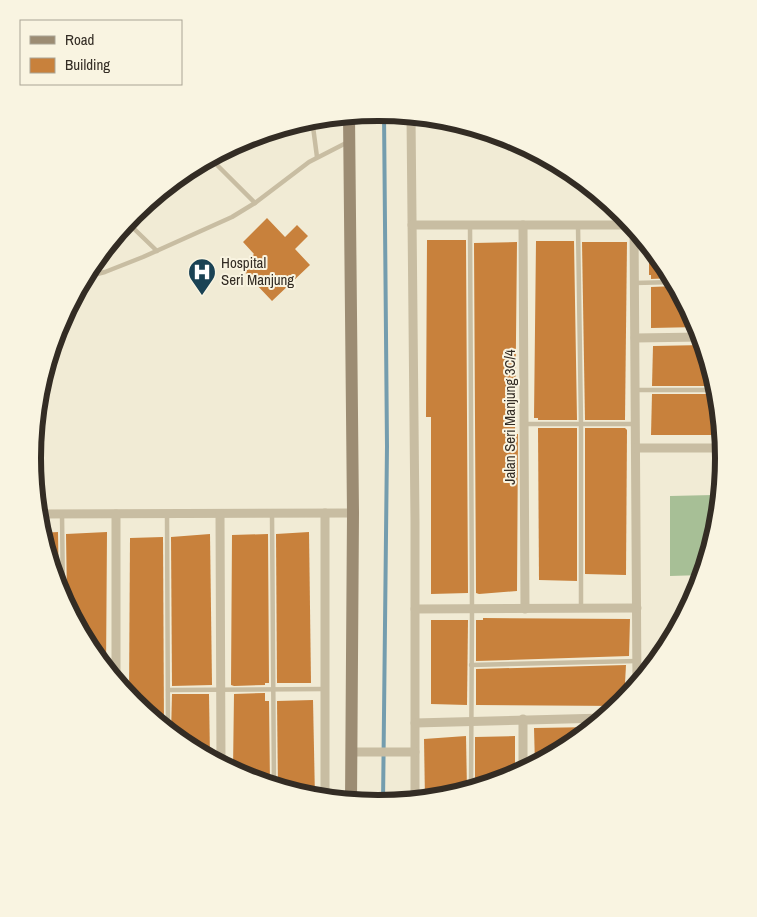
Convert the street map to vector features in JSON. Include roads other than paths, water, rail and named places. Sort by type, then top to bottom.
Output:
[{"type":"street","points":[[349,123],[353,513],[351,795]]},
{"type":"street","points":[[411,123],[415,794]]},
{"type":"street","points":[[412,225],[622,226]]},
{"type":"street","name":"Jalan Seri Manjung 3C/4","points":[[523,225],[525,608]]},
{"type":"street","points":[[633,237],[637,675]]},
{"type":"street","points":[[635,338],[693,337]]},
{"type":"street","points":[[636,448],[716,448]]},
{"type":"street","points":[[325,513],[325,791]]},
{"type":"street","points":[[46,514],[353,513]]},
{"type":"street","points":[[116,514],[116,670]]},
{"type":"street","points":[[220,514],[220,756]]},
{"type":"street","points":[[415,609],[637,608]]},
{"type":"street","points":[[415,723],[594,718]]},
{"type":"street","points":[[523,719],[523,763]]},
{"type":"street","points":[[352,752],[415,752]]},
{"type":"lane","points":[[313,128],[317,157]]},
{"type":"lane","points":[[96,274],[157,251],[232,217],[255,203],[317,157],[349,141]]},
{"type":"lane","points":[[215,163],[255,203]]},
{"type":"lane","points":[[470,225],[471,783]]},
{"type":"lane","points":[[578,225],[581,608]]},
{"type":"lane","points":[[133,228],[157,251]]},
{"type":"lane","points":[[634,282],[666,282]]},
{"type":"lane","points":[[635,390],[708,390]]},
{"type":"lane","points":[[524,424],[635,424]]},
{"type":"lane","points":[[62,514],[63,577]]},
{"type":"lane","points":[[168,514],[168,722]]},
{"type":"lane","points":[[272,514],[274,779]]},
{"type":"lane","points":[[471,665],[637,661]]},
{"type":"lane","points":[[168,690],[325,689]]},
{"type":"waterway","points":[[383,796],[387,446],[384,121]]},
{"type":"place","name":"Hospital Seri Manjung","points":[[202,296]]}]
